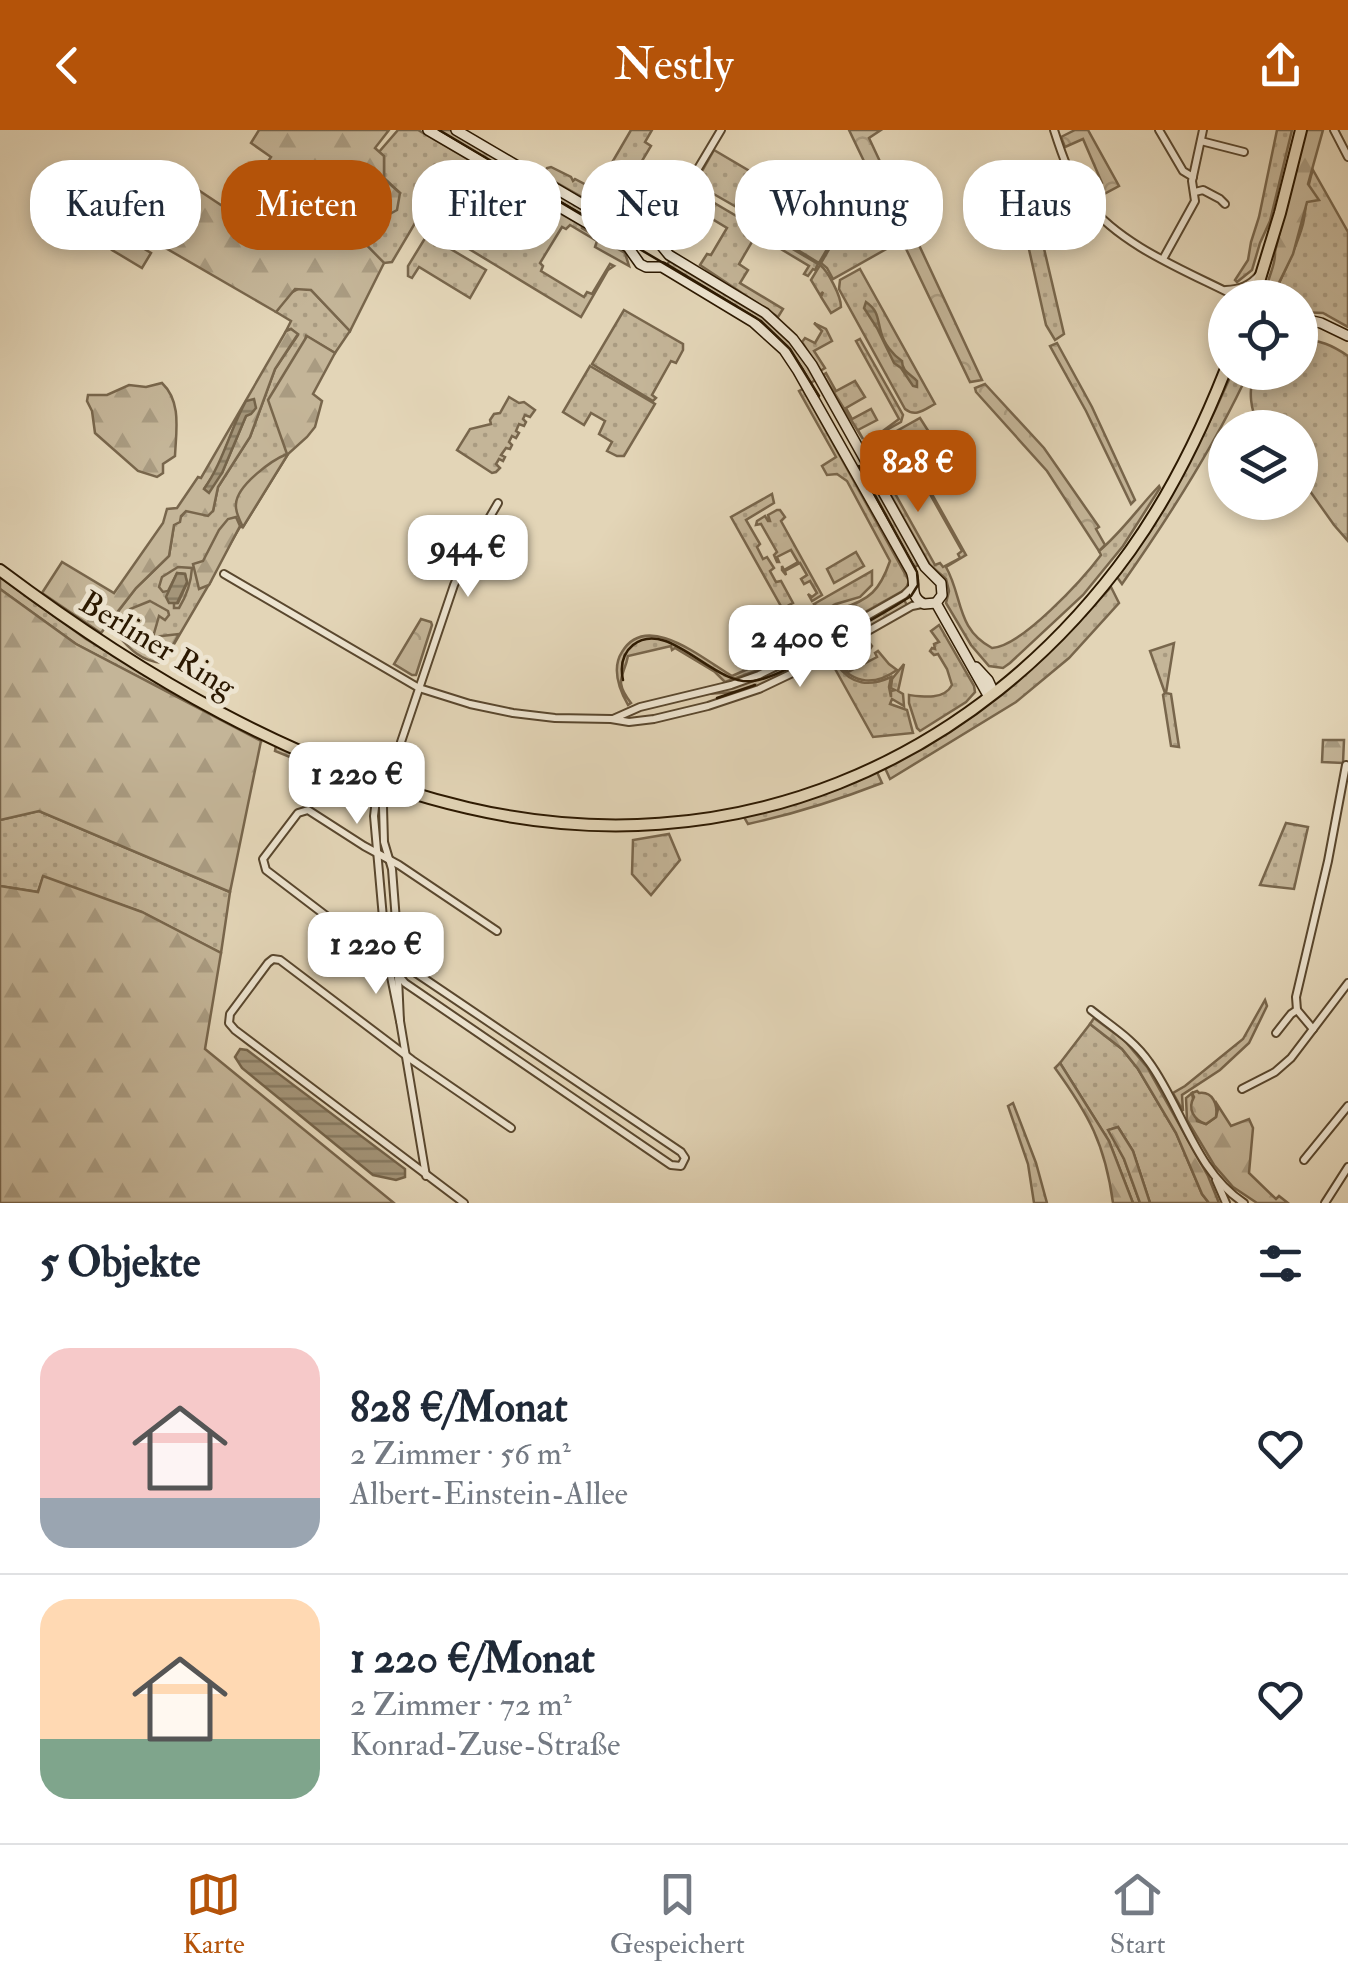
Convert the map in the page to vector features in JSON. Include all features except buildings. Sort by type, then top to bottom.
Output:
[{"type":"main road","points":[[1261,280],[1300,130]]},
{"type":"main road","name":"Berliner Ring","points":[[0,570],[90,635],[162,680],[258,731],[385,784],[500,815],[579,824],[641,826],[718,818],[772,806],[851,778],[927,740],[1018,673],[1078,615],[1138,540],[1190,452],[1217,390]]},
{"type":"street","points":[[428,130],[628,247],[642,265],[662,267],[770,335],[798,371],[911,571],[915,598],[924,604]]},
{"type":"street","points":[[456,130],[581,203]]},
{"type":"street","points":[[703,160],[720,130]]},
{"type":"street","points":[[1054,130],[1072,177],[1089,205],[1122,235],[1208,282]]},
{"type":"street","points":[[1160,130],[1182,171],[1192,177]]},
{"type":"street","points":[[1163,258],[1195,201],[1192,177],[1203,130]]},
{"type":"street","points":[[1334,130],[1348,156]]},
{"type":"street","points":[[1201,141],[1244,152]]},
{"type":"street","points":[[1195,192],[1202,190],[1225,204]]},
{"type":"street","points":[[633,254],[634,250]]},
{"type":"street","points":[[653,266],[661,260],[658,250]]},
{"type":"street","points":[[224,574],[419,688],[520,714],[629,722],[719,703],[759,689],[804,668],[910,607],[936,603],[943,588],[940,581],[926,569],[796,342],[760,310],[664,250]]},
{"type":"street","points":[[1254,280],[1264,271]]},
{"type":"street","points":[[1318,322],[1345,337]]},
{"type":"street","points":[[427,1177],[400,1021],[398,947],[390,860],[382,821],[385,784],[456,578],[498,503]]},
{"type":"street","points":[[612,719],[760,674],[906,594],[920,576],[932,575]]},
{"type":"street","points":[[936,603],[992,695]]},
{"type":"street","points":[[968,658],[991,683],[992,695]]},
{"type":"street","points":[[982,673],[1002,677],[1018,673]]},
{"type":"street","points":[[646,706],[649,720]]},
{"type":"street","points":[[374,802],[396,763],[401,742]]},
{"type":"street","points":[[396,763],[402,779],[426,797]]},
{"type":"street","points":[[1313,1029],[1297,1010],[1296,997],[1346,765]]},
{"type":"street","points":[[351,771],[368,786],[374,802],[388,963],[400,1021]]},
{"type":"street","points":[[388,963],[414,970],[677,1149],[684,1156],[683,1163],[672,1166],[398,977],[388,963],[268,871],[263,859],[304,810],[310,811],[497,931]]},
{"type":"street","points":[[464,1203],[231,1027],[229,1016],[270,961],[280,960],[404,1054],[512,1128]]},
{"type":"street","points":[[1242,1089],[1283,1066],[1348,983]]},
{"type":"street","points":[[1091,1010],[1148,1060],[1215,1174],[1244,1203]]},
{"type":"street","points":[[1276,1033],[1297,1010]]},
{"type":"street","points":[[1304,1160],[1348,1106]]},
{"type":"street","points":[[1325,1203],[1348,1167]]},
{"type":"street","points":[[1215,1174],[1226,1203]]},
{"type":"green space","points":[[259,130],[389,130],[375,148],[384,160],[269,160],[271,157],[251,143]]},
{"type":"green space","points":[[398,130],[418,130],[469,160],[412,160],[412,228],[392,262],[384,263],[371,250],[392,250],[392,200],[400,193],[392,186],[392,160],[384,160],[379,152]]},
{"type":"green space","points":[[432,130],[452,130],[503,160],[483,160]]},
{"type":"green space","points":[[631,130],[652,130],[645,142],[651,146],[643,160],[614,160]]},
{"type":"green space","points":[[849,130],[881,130],[869,138],[879,160],[863,160]]},
{"type":"green space","points":[[1075,130],[1088,130],[1105,160],[1092,160],[1083,139],[1065,147],[1061,137]]},
{"type":"green space","points":[[1277,130],[1292,130],[1270,221],[1252,270],[1235,280],[1248,260]]},
{"type":"green space","points":[[1304,130],[1323,130],[1308,184],[1319,200],[1307,202],[1293,254],[1280,280],[1269,280]]},
{"type":"green space","points":[[714,150],[735,162],[735,206],[715,195],[715,160],[708,160]]},
{"type":"green space","points":[[1106,163],[1119,186],[1106,193]]},
{"type":"green space","points":[[1313,170],[1348,232],[1348,327],[1318,313],[1318,280],[1280,280],[1300,234]]},
{"type":"green space","points":[[561,172],[581,182],[581,196],[561,185]]},
{"type":"green space","points":[[392,186],[400,193],[397,210],[392,213]]},
{"type":"green space","points":[[201,192],[221,205],[221,250],[371,250],[384,263],[350,331],[311,290],[295,289],[276,312],[169,250],[201,250]]},
{"type":"green space","points":[[561,194],[581,205],[581,217],[561,205]]},
{"type":"green space","points":[[715,203],[735,215],[735,250],[747,250],[739,264],[748,270],[740,283],[783,309],[778,317],[700,265],[715,250],[727,228],[715,221]]},
{"type":"green space","points":[[561,214],[581,225],[581,232],[570,225],[562,227]]},
{"type":"green space","points":[[112,250],[151,253],[142,268]]},
{"type":"green space","points":[[418,250],[452,250],[486,270],[470,298],[419,267],[412,278],[408,276],[408,266]]},
{"type":"green space","points":[[471,250],[548,250],[540,263],[541,271],[584,297],[587,292],[592,294],[610,264],[614,266],[581,317]]},
{"type":"green space","points":[[600,250],[620,250],[629,266]]},
{"type":"green space","points":[[783,250],[794,250],[818,264],[808,276],[804,274],[809,266]]},
{"type":"green space","points":[[798,250],[827,250],[819,263]]},
{"type":"green space","points":[[829,250],[885,250],[833,279],[821,263]]},
{"type":"green space","points":[[907,250],[921,250],[982,380],[970,382]]},
{"type":"green space","points":[[1029,250],[1044,250],[1064,334],[1055,340],[1046,325]]},
{"type":"green space","points":[[671,258],[769,319],[799,349],[816,380],[807,380],[784,347],[666,267]]},
{"type":"green space","points":[[820,265],[840,302],[841,307],[831,313],[821,297],[823,292],[820,295],[811,280]]},
{"type":"green space","points":[[860,269],[935,404],[920,412],[905,409],[839,289],[840,280]]},
{"type":"green space","points":[[300,288],[311,290],[350,331],[335,353],[306,336],[288,454],[240,527],[163,663],[107,626],[136,588],[169,556],[174,525],[186,511],[213,511],[218,487],[250,437],[275,369],[298,335],[291,329],[286,331],[291,321],[276,312],[289,294]]},
{"type":"green space","points":[[624,310],[683,344],[676,363],[671,361],[652,395],[656,398],[653,401],[592,364]]},
{"type":"green space","points":[[814,323],[826,329],[832,341],[814,351],[825,368],[820,371],[802,342],[805,338],[815,343],[822,331]]},
{"type":"green space","points":[[291,329],[298,334],[275,369],[250,437],[218,487],[213,511],[208,516],[186,511],[181,516],[174,525],[169,556],[136,588],[101,633],[42,593],[62,562],[114,593],[163,523],[167,509],[177,508],[201,478],[286,331]],"holes":[[[240,412],[246,416],[222,473],[204,489],[217,470]]]},
{"type":"green space","points":[[307,336],[335,353],[313,394],[322,401],[315,427],[288,454],[243,527],[236,507],[242,489],[265,467],[287,454],[268,400]]},
{"type":"green space","points":[[860,339],[903,415],[901,422],[876,436],[899,419],[856,341]]},
{"type":"green space","points":[[1318,342],[1348,356],[1348,541],[1318,502],[1318,410],[1253,410],[1251,390],[1318,390]]},
{"type":"green space","points":[[1057,343],[1135,500],[1131,504],[1050,346]]},
{"type":"green space","points":[[590,366],[655,404],[624,456],[607,451],[612,442],[599,434],[605,421],[591,413],[584,425],[563,412]]},
{"type":"green space","points":[[826,373],[836,391],[855,381],[865,397],[846,408],[852,419],[871,409],[877,420],[858,430],[863,439],[823,375]]},
{"type":"green space","points":[[162,383],[175,408],[175,456],[163,464],[163,473],[157,477],[138,471],[95,433],[87,401],[88,395],[107,395],[129,385],[146,387]]},
{"type":"green space","points":[[985,384],[1044,448],[1099,527],[1096,529],[1105,545],[1099,551],[1047,471],[976,392],[975,388]]},
{"type":"green space","points":[[803,389],[909,581],[906,589],[826,634],[814,622],[822,618],[825,622],[842,613],[840,609],[866,598],[878,587],[890,561],[847,481],[837,474],[827,475],[822,466],[836,457],[799,391]]},
{"type":"green space","points":[[1224,390],[1240,390],[1230,410],[1215,410]]},
{"type":"green space","points":[[509,397],[535,410],[530,417],[525,415],[524,426],[519,424],[519,433],[509,442],[510,449],[506,448],[501,455],[505,457],[503,461],[499,459],[496,464],[500,468],[492,473],[457,450],[470,429],[491,424],[494,414],[500,413]]},
{"type":"green space","points":[[920,418],[953,470],[928,487],[966,555],[946,567],[966,622],[992,648],[1019,636],[1051,610],[1101,555],[1099,551],[1160,488],[1123,546],[1083,595],[1003,668],[989,666],[971,645],[946,603],[946,579],[930,565],[867,453],[867,448],[873,446],[878,454],[874,456],[935,565],[940,563],[943,567],[960,558],[958,554],[962,551],[895,432]]},
{"type":"green space","points":[[1207,426],[1208,450],[1122,584],[1117,577],[1180,478]]},
{"type":"green space","points":[[868,475],[921,563],[912,569],[865,485]]},
{"type":"green space","points":[[772,494],[774,503],[746,520],[760,544],[757,547],[763,559],[767,557],[774,568],[770,571],[776,582],[781,581],[793,603],[789,605],[800,624],[804,623],[811,642],[764,668],[725,682],[671,646],[628,656],[621,684],[631,703],[628,705],[619,686],[617,665],[633,640],[646,636],[676,642],[732,676],[775,657],[771,647],[796,633],[731,517]]},
{"type":"green space","points":[[777,510],[785,517],[781,521],[822,595],[812,601],[808,594],[812,597],[817,593],[810,581],[804,584],[801,579],[807,575],[800,563],[785,571],[786,575],[782,570],[782,566],[784,570],[798,562],[791,550],[777,557],[777,562],[774,555],[777,552],[761,524],[756,525],[765,516],[770,521],[768,515]]},
{"type":"green space","points":[[236,517],[240,526],[209,585],[199,589],[193,564],[203,561],[219,530],[228,519]]},
{"type":"green space","points":[[856,552],[864,566],[834,583],[827,569]]},
{"type":"green space","points":[[178,567],[192,568],[184,598],[179,608],[174,608],[187,583],[185,574],[177,573],[168,591],[159,587],[162,577]]},
{"type":"green space","points":[[872,571],[872,585],[860,597],[821,612],[814,604]]},
{"type":"green space","points":[[0,577],[86,639],[261,741],[76,644],[0,589]]},
{"type":"green space","points":[[1111,587],[1119,603],[1069,658],[1016,702],[890,779],[885,768],[949,730],[1007,688]]},
{"type":"green space","points":[[0,589],[76,644],[261,741],[230,892],[39,811],[0,820]]},
{"type":"green space","points":[[903,598],[908,607],[796,669],[725,698],[736,692],[707,694],[780,669]]},
{"type":"green space","points":[[150,601],[169,615],[165,620],[159,616],[153,637],[179,634],[163,663],[139,656],[110,627],[130,609]]},
{"type":"green space","points":[[421,619],[432,625],[416,675],[412,675],[394,664]]},
{"type":"green space","points":[[939,625],[975,692],[920,731],[909,695],[939,695],[952,685],[938,654],[930,651],[939,642],[931,631]]},
{"type":"green space","points":[[864,638],[840,654],[842,658],[868,641],[872,646],[841,660],[848,672],[877,657],[878,651],[897,670],[866,680],[851,675],[838,663],[833,666],[829,658]]},
{"type":"green space","points":[[1174,643],[1166,693],[1171,694],[1179,747],[1171,746],[1165,693],[1150,651]]},
{"type":"green space","points":[[904,664],[898,691],[903,694],[904,706],[892,699],[890,704],[907,710],[913,733],[873,737],[834,667],[837,665],[861,682],[891,677],[889,687],[891,697],[895,690],[891,688],[892,679]]},
{"type":"green space","points":[[1323,740],[1344,740],[1343,763],[1322,762]]},
{"type":"green space","points":[[276,745],[354,778],[364,787],[275,751]]},
{"type":"green space","points":[[877,772],[882,783],[832,801],[748,824],[744,817],[827,793]]},
{"type":"green space","points":[[39,811],[230,892],[221,953],[141,912],[43,877],[38,892],[0,886],[0,820]]},
{"type":"green space","points":[[1286,823],[1308,827],[1294,889],[1260,885]]},
{"type":"green space","points":[[669,834],[680,860],[651,895],[632,874],[633,840]]},
{"type":"green space","points":[[43,876],[142,912],[221,953],[205,1049],[394,1203],[0,1203],[0,886],[38,892]]},
{"type":"green space","points":[[1265,1000],[1267,1006],[1249,1043],[1220,1070],[1182,1095],[1183,1111],[1173,1093],[1243,1039]]},
{"type":"green space","points":[[1094,1018],[1125,1041],[1147,1067],[1219,1203],[1209,1203],[1202,1194],[1176,1133],[1138,1069],[1122,1049],[1090,1024]]},
{"type":"green space","points":[[1090,1024],[1122,1049],[1138,1069],[1176,1133],[1209,1203],[1150,1203],[1133,1151],[1118,1127],[1109,1130],[1140,1203],[1133,1203],[1109,1141],[1060,1063]]},
{"type":"green space","points":[[1060,1063],[1109,1141],[1133,1203],[1113,1203],[1100,1147],[1086,1116],[1055,1068]]},
{"type":"green space","points":[[1192,1093],[1197,1121],[1206,1124],[1216,1117],[1215,1101],[1231,1126],[1249,1119],[1253,1128],[1249,1173],[1276,1199],[1279,1196],[1288,1203],[1257,1203],[1233,1187],[1214,1165],[1187,1120],[1186,1098]]},
{"type":"green space","points":[[1192,1093],[1208,1094],[1215,1104],[1216,1117],[1206,1124],[1192,1110]]},
{"type":"green space","points":[[1013,1103],[1047,1203],[1034,1203],[1028,1164],[1008,1106]]},
{"type":"green space","points":[[1118,1127],[1133,1151],[1150,1203],[1140,1203],[1124,1159],[1108,1130]]},
{"type":"shaded area","points":[[866,302],[875,312],[887,345],[917,381],[917,387],[894,363],[864,308]]},
{"type":"shaded area","points":[[254,399],[256,408],[246,416],[222,473],[209,493],[204,489],[240,412],[246,401]]},
{"type":"shaded area","points":[[177,573],[185,574],[187,582],[177,603],[169,603],[166,597]]},
{"type":"shaded area","points":[[240,1049],[247,1050],[405,1169],[405,1177],[396,1180],[373,1175],[242,1068],[235,1057]]},
{"type":"tram line","points":[[439,130],[761,321],[790,349],[819,396]]},
{"type":"tram line","points":[[623,680],[626,652],[647,639],[676,646],[738,680],[763,679],[793,666],[911,596],[918,585],[917,572],[859,466]]},
{"type":"tram line","points":[[717,698],[755,685]]}]
